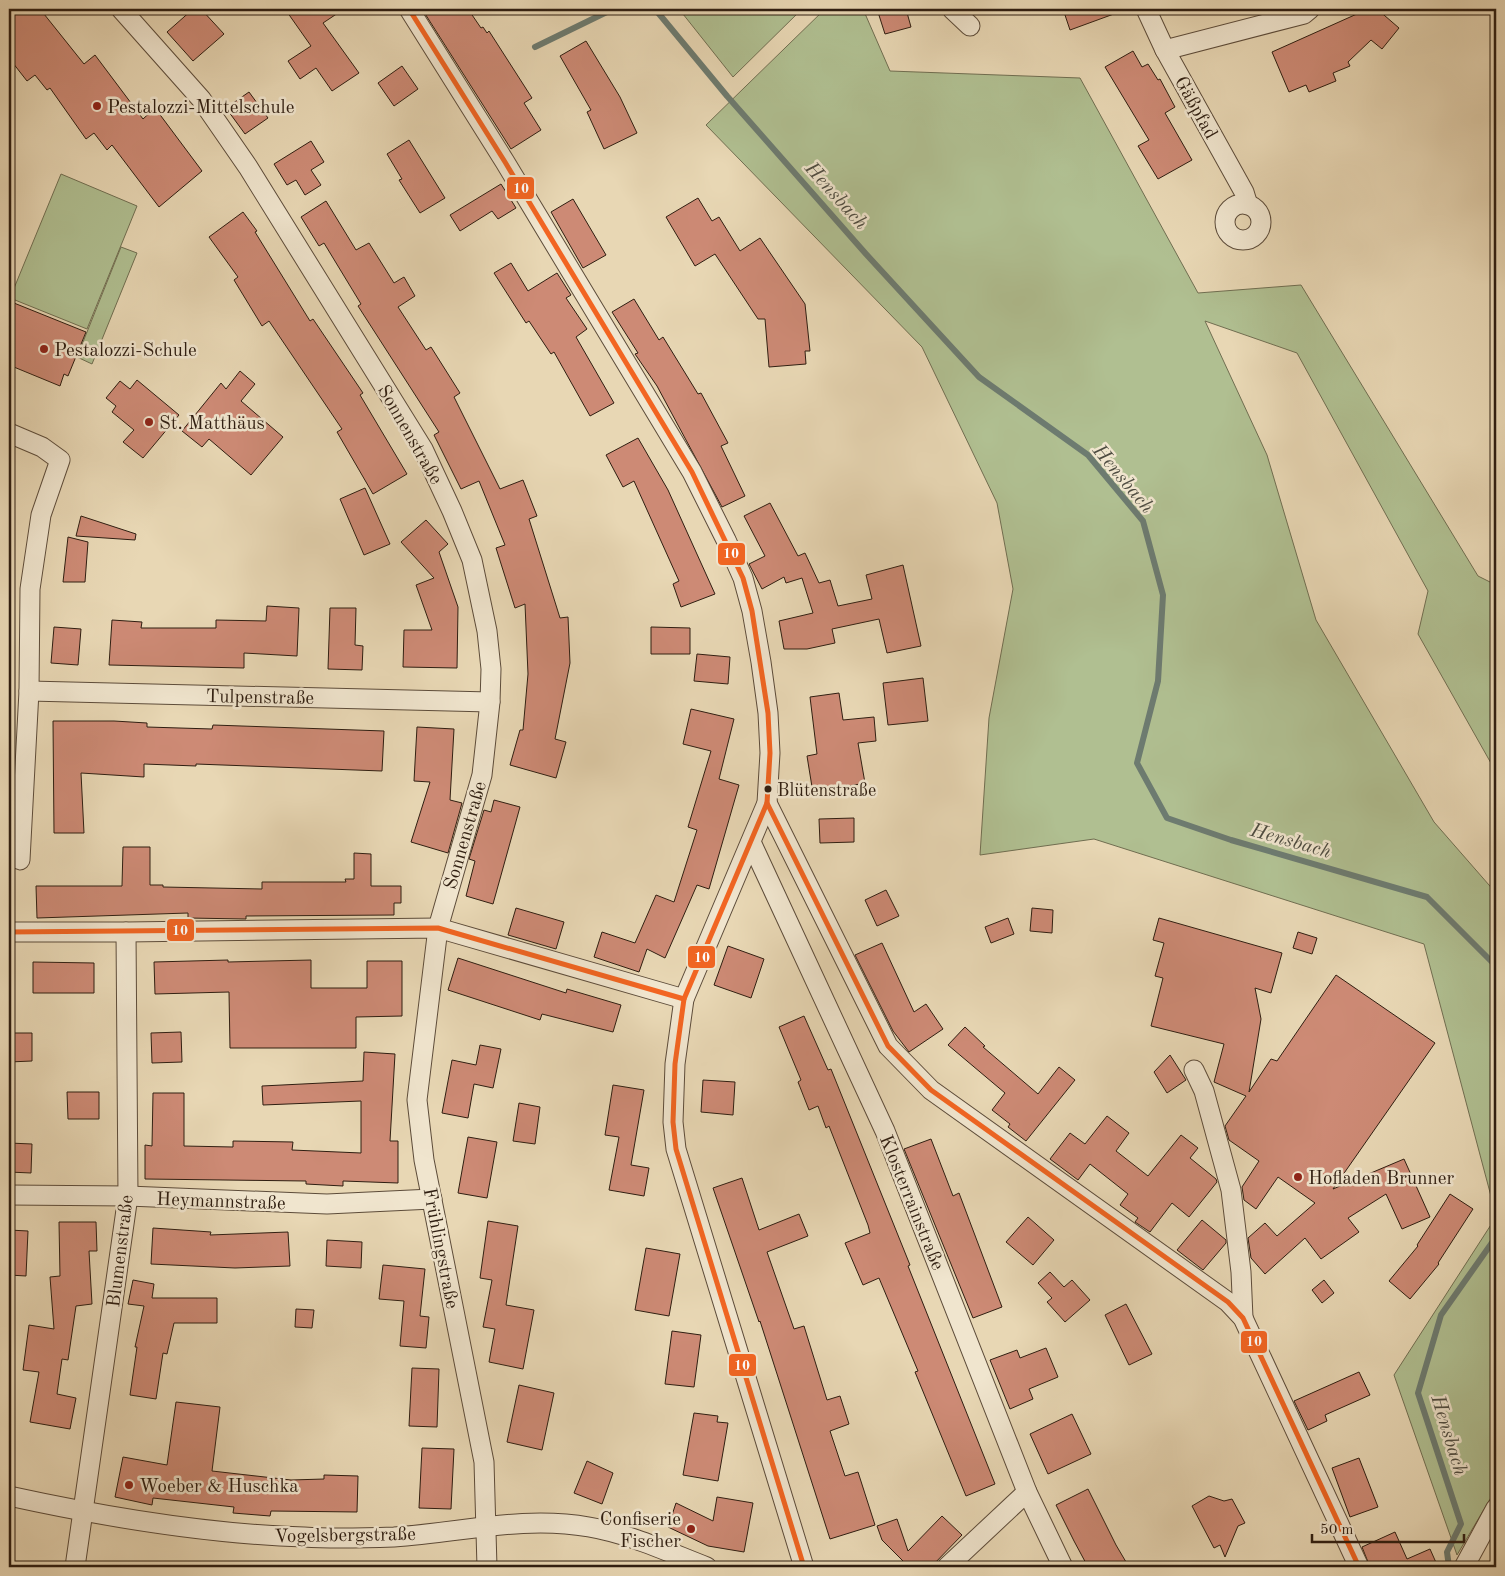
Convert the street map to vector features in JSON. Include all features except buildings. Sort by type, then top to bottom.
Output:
[{"type":"street","name":"Sonnenstraße","points":[[121,9],[201,99],[248,167],[423,449],[472,560],[487,631],[491,668],[490,702],[482,775],[438,928]]},
{"type":"street","points":[[408,9],[506,162],[692,472],[726,540],[742,578],[752,611],[768,713],[770,753],[767,803],[684,999],[675,1064],[673,1122],[676,1149],[804,1567]]},
{"type":"street","points":[[952,9],[970,26]]},
{"type":"street","name":"Gäßpfad","points":[[1146,9],[1166,50],[1244,192],[1248,204]]},
{"type":"street","points":[[1166,50],[1219,34],[1304,14],[1310,9]]},
{"type":"street","points":[[9,433],[42,446],[60,460],[41,515],[30,589],[29,690],[20,860]]},
{"type":"street","name":"Tulpenstraße","points":[[29,690],[490,702]]},
{"type":"street","points":[[767,803],[888,1046],[931,1090],[1228,1302],[1243,1318],[1359,1567]]},
{"type":"street","name":"Klosterrainstraße","points":[[751,842],[885,1131],[1027,1492],[1063,1567]]},
{"type":"street","points":[[9,932],[438,928],[684,999]]},
{"type":"street","name":"Frühlingstraße","points":[[438,928],[417,1100],[424,1160],[484,1462],[488,1526],[487,1567]]},
{"type":"street","name":"Blumenstraße","points":[[75,1567],[128,1196],[126,932]]},
{"type":"street","points":[[1194,1070],[1204,1090],[1231,1190],[1242,1272],[1243,1318]]},
{"type":"street","name":"Heymannstraße","points":[[9,1195],[128,1196],[327,1204],[432,1199]]},
{"type":"street","points":[[947,1567],[1027,1492]]},
{"type":"street","name":"Vogelsbergstraße","points":[[9,1496],[83,1512],[221,1532],[304,1538],[395,1537],[516,1522],[588,1527],[632,1538],[707,1567]]},
{"type":"street","points":[[1464,1567],[1496,1508]]},
{"type":"green space","points":[[679,9],[802,9],[733,77]]},
{"type":"green space","points":[[825,9],[863,9],[890,71],[1080,78],[1198,293],[1301,285],[1478,576],[1496,585],[1496,772],[1418,634],[1428,591],[1297,353],[1205,321],[1267,455],[1316,620],[1434,822],[1496,893],[1496,1215],[1424,944],[1094,839],[980,855],[989,718],[1013,589],[997,503],[922,347],[706,125]]},
{"type":"green space","points":[[61,174],[137,206],[87,329],[10,298]]},
{"type":"green space","points":[[121,247],[137,253],[92,364],[77,357]]},
{"type":"green space","points":[[1496,1217],[1496,1489],[1457,1555],[1394,1375]]},
{"type":"waterway","points":[[535,47],[613,9]]},
{"type":"waterway","name":"Hensbach","points":[[655,9],[727,96],[866,254],[979,377],[1088,455],[1143,521],[1163,595],[1158,681],[1137,763],[1167,818],[1231,840],[1427,897],[1496,966]]},
{"type":"waterway","name":"Hensbach","points":[[1449,1567],[1447,1552],[1461,1524],[1418,1393],[1441,1315],[1496,1237]]},
{"type":"transit line","name":"10","points":[[409,9],[505,162],[692,472],[743,578],[752,611],[768,713],[770,753],[767,803],[684,999],[675,1064],[673,1122],[676,1149],[804,1567]]},
{"type":"transit line","name":"10","points":[[767,803],[888,1046],[931,1090],[1228,1302],[1243,1318],[1359,1567]]},
{"type":"transit line","name":"10","points":[[9,932],[438,928],[684,999]]},
{"type":"place","name":"Pestalozzi-Mittelschule","points":[[97,106]]},
{"type":"place","name":"Pestalozzi-Schule","points":[[44,349]]},
{"type":"place","name":"St. Matthäus","points":[[149,422]]},
{"type":"place","name":"Blütenstraße","points":[[768,789]]},
{"type":"place","name":"Hofladen Brunner","points":[[1298,1177]]},
{"type":"place","name":"Woeber & Huschka","points":[[129,1485]]},
{"type":"place","name":"Confiserie Fischer","points":[[691,1529]]}]
